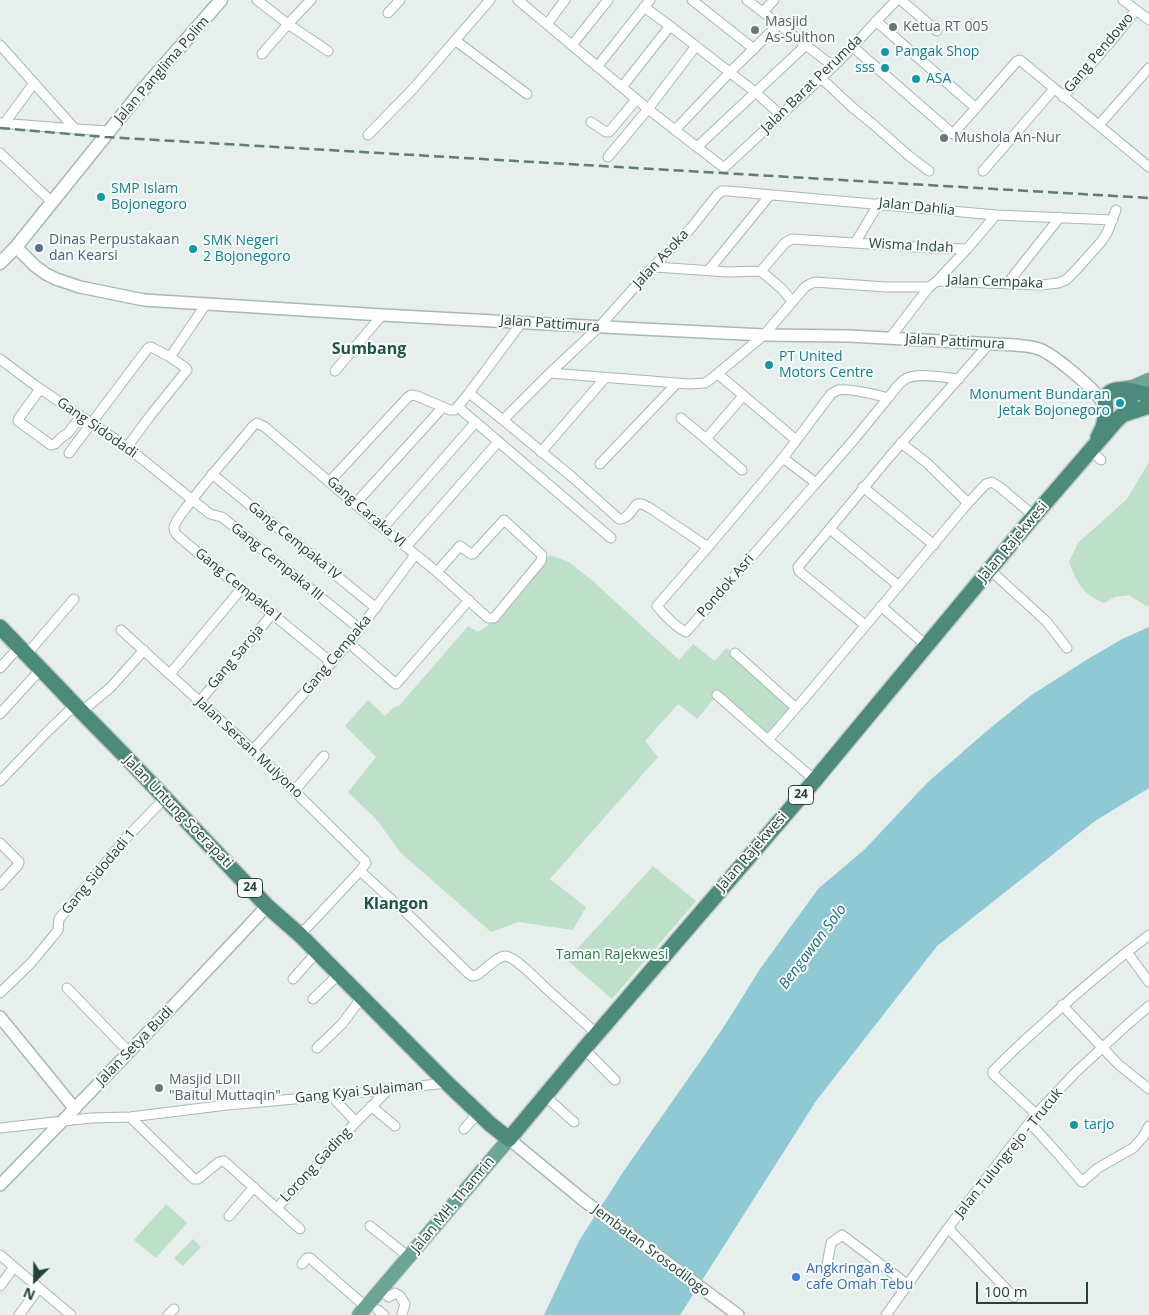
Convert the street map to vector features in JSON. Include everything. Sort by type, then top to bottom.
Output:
[{"type":"highway","points":[[1116,390],[1148,392]]},
{"type":"highway","points":[[1116,390],[1126,393],[1130,400],[1126,412]]},
{"type":"highway","name":"24","points":[[1094,453],[1106,415],[1105,398],[1116,390]]},
{"type":"highway","points":[[1106,408],[1110,413],[1116,415],[1126,412],[1148,392]]},
{"type":"highway","name":"24","points":[[1094,453],[1126,412]]},
{"type":"highway","name":"Jalan Rajekwesi","points":[[509,1140],[584,1049],[815,780],[1034,516],[1094,453]]},
{"type":"highway","name":"Jalan Untung Soerapati","points":[[0,627],[267,906],[318,952],[447,1083],[509,1140]]},
{"type":"main road","name":"Jalan Panglima Polim","points":[[16,247],[139,94],[221,0]]},
{"type":"main road","points":[[1,259],[16,247]]},
{"type":"main road","name":"Jalan MH. Thamrin","points":[[371,1312],[397,1271],[509,1140]]},
{"type":"main road","name":"Jalan MH. Thamrin","points":[[371,1312],[397,1271]]},
{"type":"street","points":[[257,0],[328,51]]},
{"type":"street","points":[[262,54],[310,0]]},
{"type":"street","points":[[388,12],[400,0]]},
{"type":"street","points":[[368,135],[412,90],[490,0]]},
{"type":"street","points":[[547,24],[565,0]]},
{"type":"street","points":[[572,45],[608,0]]},
{"type":"street","points":[[692,0],[754,49]]},
{"type":"street","points":[[748,0],[833,66]]},
{"type":"street","points":[[763,12],[774,0]]},
{"type":"street","name":"Jalan Barat Perumda","points":[[697,147],[725,167],[853,47],[897,0]]},
{"type":"street","points":[[901,0],[937,31]]},
{"type":"street","points":[[520,1],[636,100],[697,147],[806,45]]},
{"type":"street","points":[[597,67],[647,4],[670,26],[755,92],[781,115]]},
{"type":"street","points":[[1130,4],[1149,20]]},
{"type":"street","name":"Gang Pendowo","points":[[1063,97],[1110,44],[1130,4]]},
{"type":"street","points":[[876,21],[976,108]]},
{"type":"street","points":[[675,130],[730,72],[780,24]]},
{"type":"street","points":[[622,87],[670,26]]},
{"type":"street","points":[[456,41],[527,94]]},
{"type":"street","points":[[0,45],[75,129]]},
{"type":"street","points":[[608,157],[648,109],[696,46]]},
{"type":"street","points":[[853,47],[953,134],[1019,60],[1099,126],[1148,163]]},
{"type":"street","points":[[1099,126],[1149,68]]},
{"type":"street","points":[[821,78],[852,107],[929,171]]},
{"type":"street","points":[[2,124],[34,83]]},
{"type":"street","points":[[982,171],[1054,89]]},
{"type":"street","points":[[591,122],[609,132],[636,100]]},
{"type":"street","points":[[2,124],[75,129],[106,136]]},
{"type":"street","points":[[0,153],[52,202]]},
{"type":"street","name":"Jalan Dahlia","points":[[722,191],[879,203],[996,215],[1112,220]]},
{"type":"street","name":"Jalan Asoka","points":[[503,420],[599,327],[691,228],[722,191]]},
{"type":"street","points":[[708,270],[770,195]]},
{"type":"street","name":"Wisma Indah","points":[[854,243],[879,203]]},
{"type":"street","name":"Jalan Cempaka","points":[[937,281],[1058,284],[1066,280],[1101,242],[1107,233],[1116,210]]},
{"type":"street","name":"Wisma Indah","points":[[929,287],[967,249],[996,215]]},
{"type":"street","points":[[1008,284],[1060,217]]},
{"type":"street","name":"Wisma Indah","points":[[760,271],[785,243],[792,239],[967,249]]},
{"type":"street","name":"Jalan Pattimura","points":[[16,247],[35,266],[56,279],[80,287],[144,300],[599,327],[764,335],[890,338],[1016,345],[1039,349],[1048,353],[1087,385],[1106,408]]},
{"type":"street","points":[[654,267],[742,272],[760,271],[782,289],[792,301]]},
{"type":"street","points":[[550,373],[677,383],[705,383],[764,335],[792,301],[810,284],[815,282],[886,287],[929,287]]},
{"type":"street","points":[[890,338],[929,287]]},
{"type":"street","points":[[170,357],[206,304]]},
{"type":"street","points":[[335,371],[382,315]]},
{"type":"street","points":[[330,482],[411,395],[450,410],[458,407],[522,322]]},
{"type":"street","points":[[865,625],[798,570],[798,567],[902,443],[989,344]]},
{"type":"street","points":[[69,453],[148,348],[151,347],[170,357],[186,368],[186,370],[127,447]]},
{"type":"street","name":"Gang Sidodadi","points":[[0,359],[40,389],[127,447],[192,500]]},
{"type":"street","points":[[718,374],[796,440]]},
{"type":"street","points":[[783,458],[816,483],[905,379],[928,376],[959,379]]},
{"type":"street","points":[[541,452],[605,378]]},
{"type":"street","points":[[600,464],[677,383]]},
{"type":"street","points":[[1087,385],[1100,389],[1116,390]]},
{"type":"street","points":[[40,389],[18,421],[52,445],[68,433],[81,416]]},
{"type":"street","name":"Pondok Asri","points":[[816,483],[688,631],[683,631],[657,606],[783,458],[831,394],[844,390],[888,398]]},
{"type":"street","points":[[470,393],[571,476],[619,519],[626,517],[637,504],[642,504],[708,547]]},
{"type":"street","points":[[706,439],[743,396]]},
{"type":"street","points":[[355,504],[443,407]]},
{"type":"street","points":[[458,407],[611,538]]},
{"type":"street","points":[[681,418],[742,470]]},
{"type":"street","name":"Gang Caraka VI","points":[[192,500],[257,423],[265,427],[437,572],[488,618],[494,618],[542,561],[542,555],[504,520],[473,554],[460,546],[437,572]]},
{"type":"street","points":[[383,528],[476,423]]},
{"type":"street","points":[[406,547],[498,442]]},
{"type":"street","points":[[902,443],[927,463],[968,503]]},
{"type":"street","name":"Gang Cempaka IV","points":[[212,474],[376,608]]},
{"type":"street","points":[[768,740],[986,484],[992,482],[1001,488],[1034,516]]},
{"type":"street","points":[[864,488],[934,545]]},
{"type":"street","name":"Gang Cempaka I","points":[[192,500],[174,526],[175,533],[332,663]]},
{"type":"street","name":"Gang Cempaka III","points":[[192,500],[210,514],[222,518],[360,629]]},
{"type":"street","points":[[830,529],[899,586]]},
{"type":"street","name":"Gang Cempaka","points":[[253,750],[349,643],[415,554]]},
{"type":"street","points":[[990,570],[1047,622],[1067,648]]},
{"type":"street","points":[[170,674],[242,588]]},
{"type":"street","points":[[0,668],[23,651],[74,599]]},
{"type":"street","points":[[349,643],[396,684],[469,600]]},
{"type":"street","points":[[881,606],[926,646]]},
{"type":"street","name":"Gang Saroja","points":[[200,701],[273,613]]},
{"type":"street","name":"Jalan Sersan Mulyono","points":[[121,630],[253,750],[366,861],[360,871]]},
{"type":"street","points":[[0,780],[46,733],[78,708],[88,707],[111,687],[144,650]]},
{"type":"street","points":[[735,653],[796,708]]},
{"type":"street","points":[[0,714],[41,669]]},
{"type":"street","points":[[717,695],[815,780]]},
{"type":"street","points":[[295,790],[324,756]]},
{"type":"street","name":"Gang Sidodadi 1","points":[[0,993],[55,934],[58,930],[59,919],[128,836],[165,798]]},
{"type":"street","points":[[0,843],[19,862],[0,884]]},
{"type":"street","points":[[300,935],[360,871],[472,976],[477,975],[504,955],[513,959],[597,1034]]},
{"type":"street","name":"Jalan Setya Budi","points":[[0,1185],[63,1122],[267,906]]},
{"type":"street","points":[[1036,1114],[993,1072],[1062,1005],[1102,970],[1149,935]]},
{"type":"street","points":[[293,979],[318,952]]},
{"type":"street","points":[[1127,952],[1149,982]]},
{"type":"street","points":[[313,999],[339,974]]},
{"type":"street","points":[[67,988],[129,1052]]},
{"type":"street","points":[[317,1048],[342,1024],[362,997]]},
{"type":"street","points":[[1062,1005],[1102,1048],[1129,1074],[1149,1089]]},
{"type":"street","name":"Jalan Tulungrejo - Trucuk","points":[[886,1315],[948,1228],[1036,1114],[1076,1072],[1149,1006]]},
{"type":"street","points":[[0,1017],[75,1109]]},
{"type":"street","points":[[584,1049],[615,1080]]},
{"type":"street","name":"Gang Kyai Sulaiman","points":[[0,1128],[91,1118],[130,1117],[227,1105],[447,1083]]},
{"type":"street","name":"Lorong Gading","points":[[130,1117],[194,1179],[198,1180],[222,1160],[277,1208],[389,1089]]},
{"type":"street","points":[[337,1095],[336,1101],[356,1122]]},
{"type":"street","points":[[545,1096],[574,1122]]},
{"type":"street","points":[[371,1106],[395,1126]]},
{"type":"street","points":[[464,1129],[478,1113]]},
{"type":"street","points":[[1030,1123],[1082,1182],[1098,1168],[1133,1148],[1143,1137],[1149,1126]]},
{"type":"street","name":"Jembatan Srosodilogo","points":[[509,1140],[583,1200],[738,1315]]},
{"type":"street","points":[[229,1216],[254,1188]]},
{"type":"street","points":[[277,1208],[300,1229]]},
{"type":"street","points":[[370,1226],[409,1257]]},
{"type":"street","points":[[948,1228],[1014,1297]]},
{"type":"street","points":[[826,1270],[831,1243],[842,1235],[907,1284]]},
{"type":"street","points":[[0,1255],[71,1315]]},
{"type":"street","points":[[302,1264],[307,1258],[310,1258],[371,1312]]},
{"type":"street","points":[[0,1286],[14,1268]]},
{"type":"street","points":[[20,1315],[39,1288]]},
{"type":"street","points":[[384,1293],[389,1297],[395,1293],[400,1296],[405,1304],[402,1315]]},
{"type":"green space","points":[[1149,462],[1149,607],[1129,595],[1115,597],[1104,603],[1081,587],[1069,562],[1078,543],[1127,499]]},
{"type":"green space","points":[[550,555],[569,562],[594,582],[679,660],[693,644],[715,661],[726,648],[793,708],[769,734],[718,691],[714,699],[697,719],[678,704],[645,741],[658,757],[550,879],[586,907],[573,930],[518,922],[491,932],[401,853],[376,819],[348,792],[376,757],[345,726],[368,700],[385,716],[394,707],[399,706],[468,626],[478,632],[491,623]]},
{"type":"green space","name":"Taman Rajekwesi","points":[[653,866],[696,901],[612,999],[567,960]]},
{"type":"green space","points":[[166,1204],[187,1223],[156,1258],[134,1240]]},
{"type":"green space","points":[[193,1239],[201,1247],[183,1266],[174,1258]]},
{"type":"water","name":"Bengawan Solo","points":[[1149,627],[1149,788],[1095,821],[937,946],[816,1101],[680,1315],[544,1315],[579,1241],[623,1172],[725,1025],[760,969],[818,889],[865,849],[928,782],[1030,696],[1122,639]]},
{"type":"railway","points":[[0,128],[105,137],[1149,198]]},
{"type":"place","name":"Ketua RT 005","points":[[893,27]]},
{"type":"place","name":"Masjid As-Sulthon","points":[[755,30]]},
{"type":"place","name":"Pangak Shop","points":[[885,52]]},
{"type":"place","name":"sss","points":[[885,68]]},
{"type":"place","name":"ASA","points":[[916,79]]},
{"type":"place","name":"Mushola An-Nur","points":[[944,138]]},
{"type":"place","name":"SMP Islam Bojonegoro","points":[[101,197]]},
{"type":"place","name":"Dinas Perpustakaan dan Kearsi","points":[[39,248]]},
{"type":"place","name":"SMK Negeri 2 Bojonegoro","points":[[193,249]]},
{"type":"place","name":"PT United Motors Centre","points":[[769,365]]},
{"type":"place","name":"Monument Bundaran Jetak Bojonegoro","points":[[1120,403]]},
{"type":"place","name":"Masjid LDII \"Baitul Muttaqin\"","points":[[159,1088]]},
{"type":"place","name":"tarjo","points":[[1074,1125]]},
{"type":"place","name":"Angkringan & cafe Omah Tebu","points":[[796,1277]]},
{"type":"district","name":"Sumbang","points":[[369,349]]},
{"type":"district","name":"Klangon","points":[[396,904]]}]
